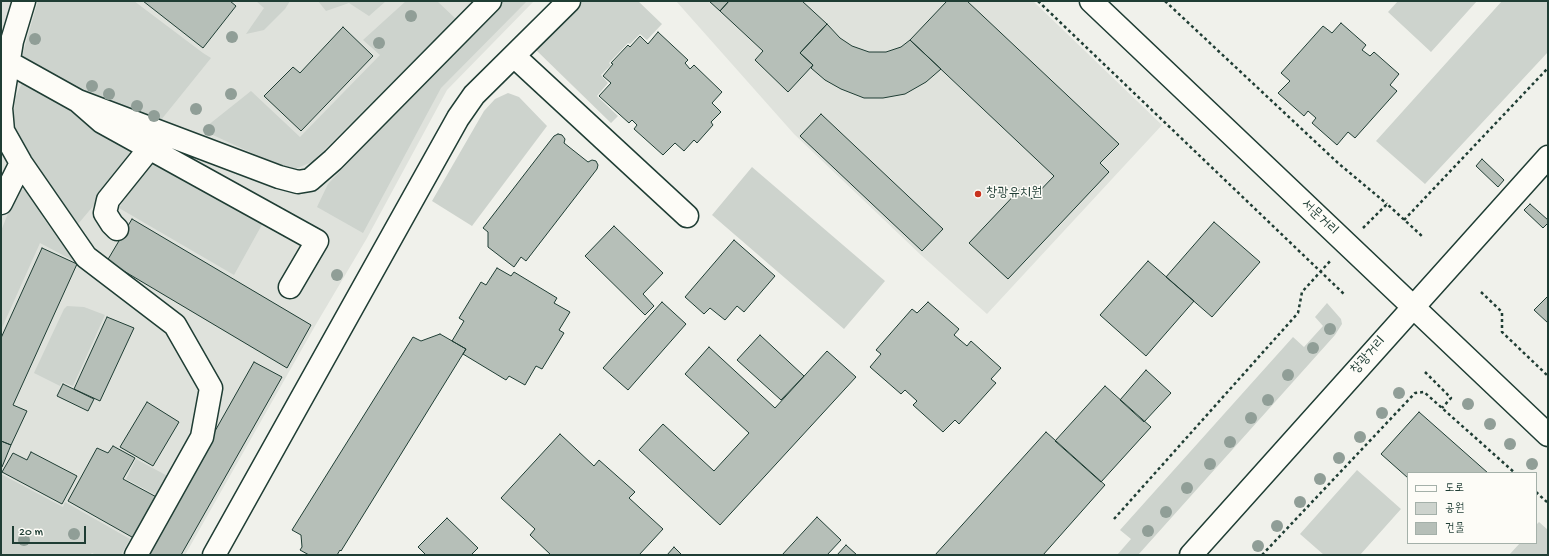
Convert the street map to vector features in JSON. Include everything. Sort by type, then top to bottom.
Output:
[{"type":"street","points":[[24,1],[12,41],[5,74],[1,108],[3,131],[21,163],[86,256],[175,325],[212,388],[202,437],[136,555]]},
{"type":"street","points":[[5,74],[279,177],[298,182],[310,180],[333,160],[490,1]]},
{"type":"street","points":[[214,555],[458,118],[474,95],[569,1]]},
{"type":"street","name":"서문거리","points":[[1091,1],[1412,308],[1548,435]]},
{"type":"street","points":[[514,56],[687,216]]},
{"type":"street","points":[[78,101],[102,122],[317,242],[290,287]]},
{"type":"street","points":[[117,229],[105,214],[108,200],[149,148]]},
{"type":"street","name":"창광거리","points":[[1191,555],[1548,157]]},
{"type":"street","points":[[1,203],[21,163]]},
{"type":"path","points":[[1038,1],[1345,295]]},
{"type":"path","points":[[1165,1],[1338,163],[1387,204],[1423,237]]},
{"type":"path","points":[[1404,220],[1548,68]]},
{"type":"path","points":[[1114,520],[1298,313],[1302,292],[1319,271],[1387,204]]},
{"type":"path","points":[[1481,292],[1502,312],[1502,332],[1548,376]]},
{"type":"path","points":[[1425,372],[1450,398],[1442,408]]},
{"type":"path","points":[[1262,555],[1416,393],[1424,392],[1514,472]]},
{"type":"path","points":[[1537,493],[1548,503]]},
{"type":"shaded area","points":[[1,1],[534,1],[447,90],[367,238],[315,326],[185,555],[1,555]]},
{"type":"shaded area","name":"창광유치원","points":[[676,1],[1033,1],[1162,125],[987,314],[921,255],[794,134]]},
{"type":"green space","points":[[38,1],[134,1],[211,58],[161,120],[83,91],[22,56]]},
{"type":"green space","points":[[256,1],[290,1],[285,9],[264,30],[246,34],[264,8]]},
{"type":"green space","points":[[318,1],[386,1],[369,16],[349,3],[326,11]]},
{"type":"green space","points":[[406,1],[437,1],[456,19],[312,162],[295,169],[280,166],[202,130],[251,91],[300,137],[380,55],[363,40]]},
{"type":"green space","points":[[503,1],[527,1],[441,88],[363,233],[317,207],[328,184]]},
{"type":"green space","points":[[583,1],[638,1],[662,24],[647,40],[640,34],[630,44],[628,43],[609,63],[611,65],[601,75],[608,83],[597,96],[618,116],[611,123],[536,50]]},
{"type":"green space","points":[[1398,1],[1477,1],[1431,52],[1388,12]]},
{"type":"green space","points":[[1502,1],[1548,1],[1548,52],[1425,184],[1376,141]]},
{"type":"green space","points":[[27,81],[40,87],[103,134],[138,153],[78,224],[68,213],[27,157],[14,128],[13,117],[16,96],[22,83]]},
{"type":"green space","points":[[508,93],[519,97],[547,126],[472,226],[432,201],[484,111],[495,99]]},
{"type":"green space","points":[[151,159],[264,221],[234,275],[119,208]]},
{"type":"green space","points":[[752,167],[885,281],[844,329],[712,215]]},
{"type":"green space","points":[[26,189],[32,196],[44,219],[74,261],[40,243],[1,330],[1,231],[16,193],[20,190]]},
{"type":"green space","points":[[1327,303],[1341,319],[1342,324],[1335,335],[1138,555],[1117,555],[1131,539],[1120,530],[1293,337],[1304,347],[1323,326],[1315,317]]},
{"type":"green space","points":[[67,306],[84,307],[105,315],[73,386],[62,382],[60,386],[34,373],[64,309]]},
{"type":"green space","points":[[136,459],[173,479],[163,499],[126,479]]},
{"type":"green space","points":[[1357,470],[1401,509],[1360,555],[1324,555],[1300,534]]},
{"type":"green space","points":[[1,474],[63,507],[65,502],[130,539],[121,555],[96,555],[92,553],[90,555],[1,555]]},
{"type":"green space","points":[[1539,522],[1548,530],[1548,555],[1509,555],[1519,544],[1537,544],[1537,524]]},
{"type":"building","points":[[143,1],[230,1],[236,6],[203,48]]},
{"type":"building","points":[[709,1],[729,1],[720,11]]},
{"type":"building","points":[[729,1],[802,1],[827,24],[800,53],[813,65],[788,92],[755,60],[763,51],[720,11]]},
{"type":"building","points":[[947,1],[967,1],[1119,144],[1100,163],[1109,172],[1008,279],[969,243],[1021,188],[1032,199],[1054,176],[910,40]]},
{"type":"building","points":[[1341,23],[1366,45],[1362,50],[1370,56],[1374,52],[1399,74],[1390,85],[1397,91],[1355,138],[1348,132],[1337,145],[1312,123],[1316,118],[1308,111],[1304,116],[1278,93],[1290,81],[1281,73],[1323,26],[1332,33]]},
{"type":"building","points":[[827,24],[840,38],[852,46],[869,52],[886,52],[901,47],[910,40],[941,69],[926,82],[905,94],[883,98],[864,98],[841,89],[825,80],[811,68],[813,65],[800,53]]},
{"type":"building","points":[[343,27],[373,56],[301,131],[264,96],[293,67],[300,73]]},
{"type":"building","points":[[658,32],[688,60],[685,63],[690,69],[694,65],[722,92],[712,103],[721,112],[711,122],[713,125],[697,143],[694,140],[684,151],[675,143],[663,155],[634,129],[637,125],[632,120],[629,123],[599,96],[611,83],[603,76],[613,64],[611,63],[628,45],[630,47],[640,36],[648,44]]},
{"type":"building","points":[[821,114],[943,229],[922,251],[800,136]]},
{"type":"building","points":[[558,134],[562,135],[565,139],[564,143],[588,162],[592,160],[596,161],[598,165],[597,169],[526,261],[521,257],[514,267],[488,247],[488,232],[483,228],[554,136]]},
{"type":"building","points":[[1482,159],[1504,180],[1498,187],[1476,166]]},
{"type":"building","points":[[1530,204],[1548,220],[1548,223],[1543,228],[1524,210]]},
{"type":"building","points":[[132,219],[311,325],[287,368],[107,261]]},
{"type":"building","points":[[1214,222],[1260,262],[1212,317],[1166,277]]},
{"type":"building","points":[[614,226],[663,273],[643,294],[654,306],[645,315],[585,256]]},
{"type":"building","points":[[734,240],[775,276],[744,312],[737,306],[725,320],[710,308],[704,314],[685,297]]},
{"type":"building","points":[[42,248],[77,264],[13,405],[27,411],[11,445],[1,441],[1,338]]},
{"type":"building","points":[[1148,261],[1194,301],[1146,356],[1100,315]]},
{"type":"building","points":[[497,268],[511,276],[514,272],[557,298],[554,303],[570,312],[559,330],[564,333],[542,369],[536,366],[525,385],[509,376],[506,380],[463,354],[466,349],[452,341],[464,321],[459,318],[481,282],[486,285]]},
{"type":"building","points":[[1548,296],[1548,323],[1534,310]]},
{"type":"building","points":[[662,302],[686,324],[628,390],[603,368]]},
{"type":"building","points":[[928,302],[959,329],[954,335],[967,346],[971,341],[1001,368],[991,379],[996,383],[959,424],[955,420],[943,432],[913,405],[917,401],[905,390],[901,394],[870,367],[881,354],[876,350],[912,309],[917,313]]},
{"type":"building","points":[[107,317],[134,328],[100,401],[74,389]]},
{"type":"building","points":[[440,334],[466,349],[341,551],[340,550],[337,555],[309,555],[300,550],[302,547],[301,535],[292,530],[413,337],[421,341]]},
{"type":"building","points":[[760,335],[804,376],[781,400],[737,360]]},
{"type":"building","points":[[709,347],[775,408],[827,351],[856,377],[720,525],[639,450],[663,424],[714,471],[749,433],[685,374]]},
{"type":"building","points":[[254,362],[282,377],[181,555],[145,555]]},
{"type":"building","points":[[1146,370],[1171,393],[1144,422],[1120,400]]},
{"type":"building","points":[[63,384],[94,399],[88,411],[57,396]]},
{"type":"building","points":[[1105,386],[1151,427],[1101,482],[1055,441]]},
{"type":"building","points":[[147,402],[179,422],[153,466],[120,447]]},
{"type":"building","points":[[1419,412],[1487,472],[1407,472],[1407,477],[1381,454]]},
{"type":"building","points":[[1046,432],[1105,485],[1043,555],[935,555]]},
{"type":"building","points":[[560,434],[594,466],[599,460],[635,492],[629,498],[663,529],[639,555],[551,555],[530,535],[535,529],[501,498]]},
{"type":"building","points":[[1,441],[11,445],[2,467],[1,467]]},
{"type":"building","points":[[113,446],[135,458],[123,479],[162,500],[139,541],[68,501],[97,448],[108,453]]},
{"type":"building","points":[[31,452],[77,476],[62,504],[2,472],[13,453],[27,460]]},
{"type":"building","points":[[817,517],[841,540],[827,555],[782,555]]},
{"type":"building","points":[[447,518],[478,548],[471,555],[426,555],[418,547]]},
{"type":"building","points":[[846,545],[857,555],[837,555]]},
{"type":"building","points":[[674,547],[682,555],[667,555]]},
{"type":"place","name":"창광유치원","points":[[978,194]]}]
